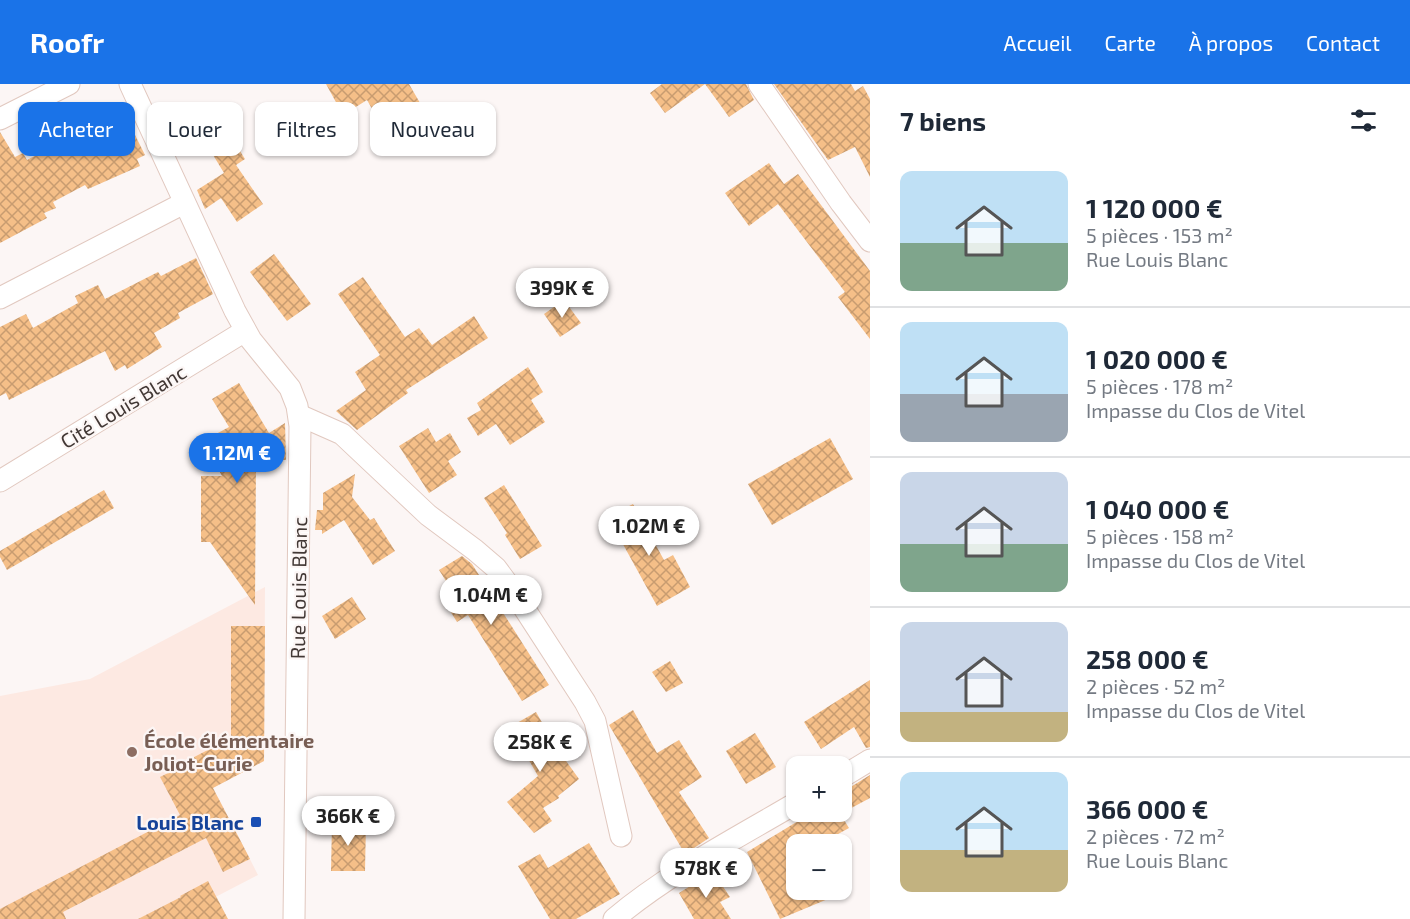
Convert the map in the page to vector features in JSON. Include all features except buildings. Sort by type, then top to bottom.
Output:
[{"type":"street","points":[[0,119],[69,84]]},
{"type":"street","name":"Rue Louis Blanc","points":[[130,84],[245,331],[290,388],[299,416],[294,919]]},
{"type":"street","points":[[759,84],[870,241]]},
{"type":"street","points":[[0,298],[184,203]]},
{"type":"street","name":"Cité Louis Blanc","points":[[0,481],[245,331]]},
{"type":"street","points":[[299,416],[342,434],[428,515],[496,568],[585,702],[595,721],[621,836]]},
{"type":"street","points":[[852,771],[870,760]]},
{"type":"street","points":[[614,919],[648,893],[786,809]]},
{"type":"shaded area","name":"École élémentaire Joliot-Curie","points":[[265,587],[264,761],[211,789],[218,797],[258,875],[173,919],[0,919],[0,696],[90,679]]},
{"type":"place","name":"École élémentaire Joliot-Curie","points":[[132,752]]},
{"type":"place","name":"Louis Blanc","points":[[256,822]]}]
